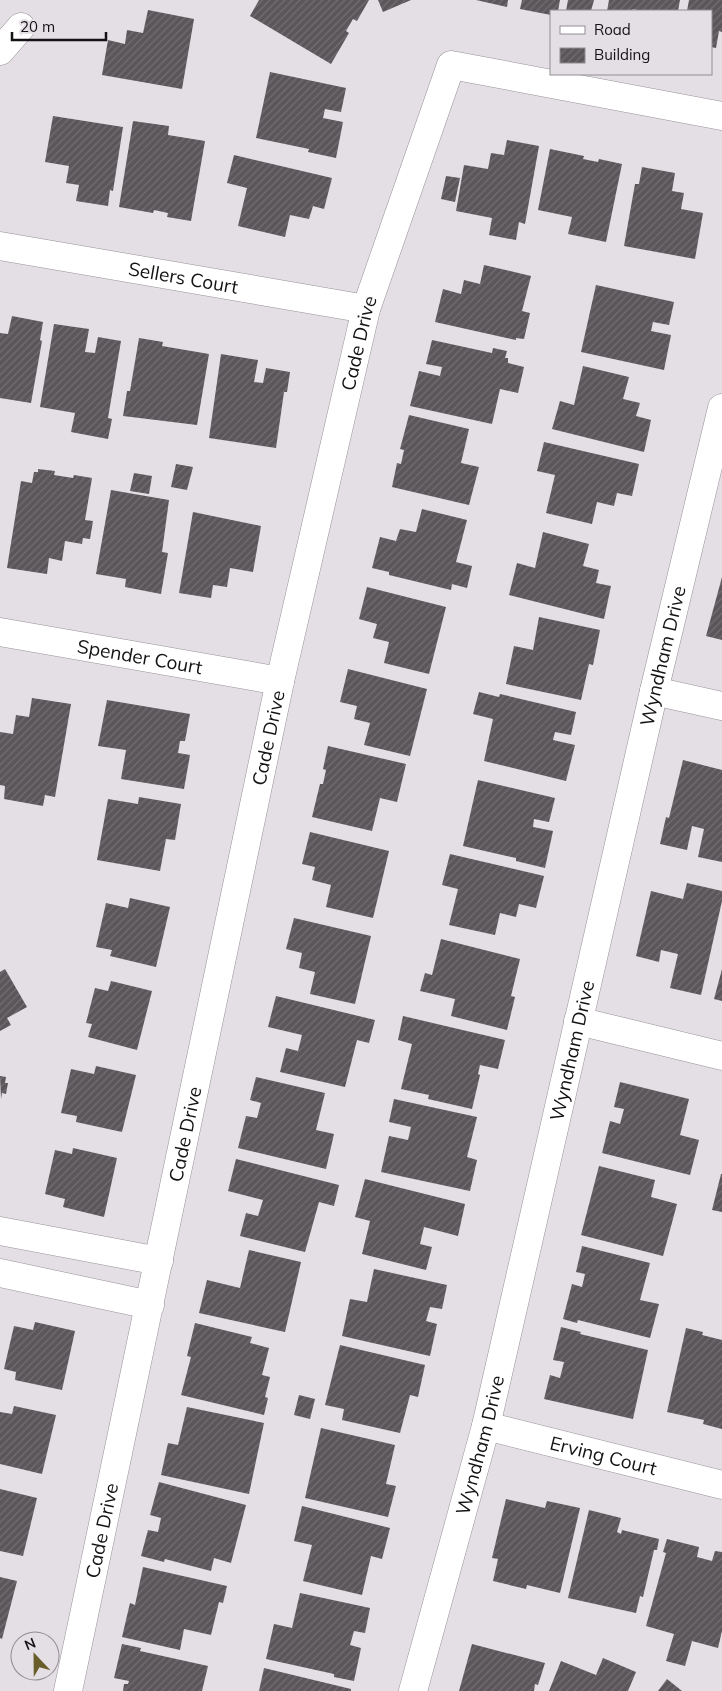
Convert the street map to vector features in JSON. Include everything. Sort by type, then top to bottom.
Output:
[{"type":"street","points":[[0,51],[21,28]]},
{"type":"street","name":"Cade Drive","points":[[68,1691],[280,681],[366,308],[451,65],[722,116]]},
{"type":"street","name":"Sellers Court","points":[[0,246],[366,308]]},
{"type":"street","name":"Wyndham Drive","points":[[413,1691],[486,1426],[654,690],[722,408]]},
{"type":"street","name":"Spender Court","points":[[0,632],[280,681]]},
{"type":"street","points":[[654,690],[722,706]]},
{"type":"street","points":[[578,1021],[722,1056]]},
{"type":"street","points":[[0,1230],[159,1261]]},
{"type":"street","points":[[0,1274],[150,1305]]},
{"type":"street","name":"Erving Court","points":[[486,1426],[722,1485]]},
{"type":"building","points":[[259,0],[369,0],[357,21],[353,19],[346,31],[349,33],[331,64],[250,16]]},
{"type":"building","points":[[378,0],[411,0],[383,12]]},
{"type":"building","points":[[476,0],[508,0],[507,7]]},
{"type":"building","points":[[522,0],[560,0],[558,10],[550,10],[550,15],[520,9]]},
{"type":"building","points":[[568,0],[594,0],[591,10],[566,10]]},
{"type":"building","points":[[609,0],[680,0],[678,10],[607,10]]},
{"type":"building","points":[[689,0],[722,0],[722,32],[719,31],[716,48],[712,47],[712,10],[687,10]]},
{"type":"building","points":[[148,10],[194,19],[182,89],[102,75],[108,40],[125,44],[127,30],[143,33]]},
{"type":"building","points":[[270,72],[346,88],[341,112],[325,109],[323,118],[343,122],[336,158],[308,152],[309,149],[256,138]]},
{"type":"building","points":[[53,116],[123,127],[113,191],[110,190],[108,206],[76,201],[79,185],[66,183],[69,166],[45,162]]},
{"type":"building","points":[[133,121],[169,126],[168,135],[205,141],[191,221],[167,217],[168,213],[154,210],[153,213],[119,207]]},
{"type":"building","points":[[507,140],[539,146],[525,224],[519,222],[516,240],[489,235],[492,218],[456,211],[464,165],[488,169],[491,153],[504,155]]},
{"type":"building","points":[[550,149],[584,156],[583,159],[598,162],[599,159],[622,164],[606,242],[568,234],[572,217],[538,210]]},
{"type":"building","points":[[234,155],[332,178],[324,209],[313,206],[309,219],[290,215],[285,237],[238,226],[247,188],[227,183]]},
{"type":"building","points":[[642,167],[675,173],[672,191],[684,193],[681,209],[703,213],[695,259],[624,246],[635,184],[639,184]]},
{"type":"building","points":[[446,176],[460,178],[455,202],[441,199]]},
{"type":"building","points":[[484,265],[531,276],[522,311],[530,313],[524,339],[516,338],[516,340],[435,322],[443,289],[461,294],[464,280],[480,284]]},
{"type":"building","points":[[596,285],[674,302],[669,325],[653,322],[651,331],[671,335],[664,370],[581,352]]},
{"type":"building","points":[[12,316],[43,322],[40,340],[42,341],[31,403],[0,398],[0,333],[8,334]]},
{"type":"building","points":[[54,324],[89,329],[85,352],[95,353],[98,337],[121,341],[108,418],[112,419],[108,439],[71,432],[75,413],[40,407]]},
{"type":"building","points":[[139,338],[163,342],[162,346],[209,354],[197,425],[123,416],[127,391],[130,391]]},
{"type":"building","points":[[432,340],[492,353],[493,348],[507,351],[505,358],[508,358],[508,363],[524,367],[518,393],[500,389],[492,424],[410,406],[419,371],[440,376],[442,367],[426,364]]},
{"type":"building","points":[[221,354],[258,360],[254,382],[263,383],[266,368],[290,372],[287,392],[284,392],[276,448],[209,438]]},
{"type":"building","points":[[583,366],[629,377],[623,399],[640,403],[636,416],[651,420],[644,452],[552,429],[560,401],[574,405]]},
{"type":"building","points":[[409,415],[469,429],[461,463],[479,467],[469,505],[392,487],[397,463],[401,464],[404,450],[400,449]]},
{"type":"building","points":[[544,442],[639,464],[632,496],[617,493],[614,506],[597,502],[592,524],[546,513],[555,475],[537,471]]},
{"type":"building","points":[[176,464],[193,467],[187,490],[171,487]]},
{"type":"building","points":[[38,469],[55,471],[54,475],[73,478],[74,475],[92,478],[85,520],[93,521],[90,539],[83,538],[82,544],[65,541],[62,561],[49,558],[47,574],[7,568],[21,481],[32,483],[34,472],[38,472]]},
{"type":"building","points":[[134,473],[152,476],[149,494],[130,491]]},
{"type":"building","points":[[111,490],[169,500],[162,552],[168,553],[161,594],[125,587],[126,579],[96,574]]},
{"type":"building","points":[[422,509],[467,520],[456,562],[472,566],[467,588],[452,584],[451,590],[389,575],[389,572],[372,568],[380,537],[396,541],[400,529],[416,532]]},
{"type":"building","points":[[193,512],[261,526],[253,572],[230,568],[227,587],[213,585],[211,598],[179,593]]},
{"type":"building","points":[[543,532],[589,544],[583,566],[599,570],[596,583],[611,586],[604,619],[509,595],[517,563],[535,568]]},
{"type":"building","points":[[722,577],[722,640],[706,636]]},
{"type":"building","points":[[367,587],[446,607],[429,674],[384,663],[389,642],[373,638],[377,624],[359,619]]},
{"type":"building","points":[[539,617],[600,630],[593,665],[589,664],[581,700],[506,684],[514,646],[533,650]]},
{"type":"building","points":[[348,669],[427,689],[410,756],[364,745],[370,723],[354,719],[357,706],[340,702]]},
{"type":"building","points":[[479,692],[499,697],[500,694],[576,712],[571,735],[555,732],[553,740],[575,745],[566,781],[484,761],[493,719],[473,714]]},
{"type":"building","points":[[32,698],[71,704],[55,797],[45,795],[43,806],[4,799],[5,786],[0,785],[0,732],[13,734],[16,715],[29,717]]},
{"type":"building","points":[[107,700],[190,714],[185,741],[180,741],[178,753],[190,755],[184,789],[121,779],[126,750],[98,746]]},
{"type":"building","points":[[328,746],[406,764],[397,802],[380,798],[372,831],[312,817],[320,784],[323,784],[326,770],[323,769]]},
{"type":"building","points":[[683,760],[722,770],[722,862],[698,857],[704,829],[692,826],[687,850],[660,844],[666,817],[669,818]]},
{"type":"building","points":[[478,780],[555,798],[549,822],[534,819],[533,827],[553,831],[545,868],[516,861],[516,858],[463,846]]},
{"type":"building","points":[[139,797],[181,804],[175,840],[166,839],[160,871],[97,860],[108,799],[138,804]]},
{"type":"building","points":[[310,832],[389,851],[373,918],[326,907],[331,885],[312,880],[315,867],[302,864]]},
{"type":"building","points":[[450,854],[544,876],[536,908],[519,904],[516,917],[500,913],[495,935],[449,925],[458,889],[442,885]]},
{"type":"building","points":[[687,883],[722,891],[722,901],[701,995],[670,988],[678,954],[661,950],[659,962],[636,956],[651,891],[683,899]]},
{"type":"building","points":[[130,898],[170,907],[156,967],[110,956],[112,950],[96,947],[106,903],[128,908]]},
{"type":"building","points":[[294,918],[371,936],[355,1004],[310,994],[315,972],[299,968],[302,953],[286,949]]},
{"type":"building","points":[[441,939],[520,959],[511,996],[515,997],[507,1030],[451,1016],[455,999],[420,991],[425,973],[432,975]]},
{"type":"building","points":[[5,969],[27,1007],[7,1018],[11,1025],[0,1031],[0,972]]},
{"type":"building","points":[[722,969],[722,1001],[714,999]]},
{"type":"building","points":[[111,981],[152,991],[137,1050],[88,1037],[92,1024],[86,1023],[95,988],[108,991]]},
{"type":"building","points":[[276,996],[375,1020],[369,1043],[357,1040],[345,1087],[280,1072],[286,1048],[298,1051],[302,1035],[268,1027]]},
{"type":"building","points":[[403,1016],[505,1040],[498,1069],[480,1065],[478,1074],[480,1075],[472,1109],[428,1099],[429,1095],[401,1089],[412,1044],[398,1040]]},
{"type":"building","points":[[96,1066],[136,1075],[122,1132],[76,1122],[77,1116],[61,1113],[71,1069],[94,1074]]},
{"type":"building","points":[[0,1076],[6,1077],[5,1083],[8,1083],[6,1094],[2,1093],[1,1099]]},
{"type":"building","points":[[256,1077],[325,1093],[316,1130],[334,1134],[326,1169],[238,1148],[246,1116],[257,1118],[261,1103],[250,1100]]},
{"type":"building","points":[[620,1082],[689,1099],[680,1135],[699,1140],[690,1175],[602,1153],[610,1121],[620,1124],[624,1109],[614,1107]]},
{"type":"building","points":[[394,1099],[477,1117],[467,1157],[477,1160],[470,1191],[381,1172],[389,1136],[408,1140],[411,1127],[389,1122]]},
{"type":"building","points":[[73,1148],[117,1158],[104,1217],[63,1207],[65,1199],[45,1194],[55,1150],[72,1154]]},
{"type":"building","points":[[236,1159],[339,1185],[334,1206],[319,1202],[305,1252],[240,1236],[246,1213],[258,1216],[263,1200],[228,1191]]},
{"type":"building","points":[[599,1166],[655,1180],[651,1197],[677,1204],[663,1256],[581,1235]]},
{"type":"building","points":[[722,1174],[722,1212],[712,1210]]},
{"type":"building","points":[[365,1179],[465,1204],[458,1236],[424,1227],[420,1244],[432,1247],[426,1270],[362,1254],[370,1221],[355,1217]]},
{"type":"building","points":[[582,1246],[650,1263],[640,1300],[659,1304],[650,1338],[578,1320],[577,1323],[563,1319],[572,1284],[582,1287],[585,1274],[576,1272]]},
{"type":"building","points":[[249,1250],[301,1262],[285,1332],[199,1313],[207,1280],[240,1288]]},
{"type":"building","points":[[374,1269],[447,1285],[442,1309],[430,1307],[426,1321],[437,1324],[430,1356],[342,1336],[350,1299],[367,1302]]},
{"type":"building","points":[[35,1322],[75,1331],[62,1390],[15,1380],[16,1372],[4,1369],[14,1326],[33,1330]]},
{"type":"building","points":[[195,1323],[252,1337],[250,1343],[269,1348],[262,1375],[270,1377],[265,1397],[268,1398],[264,1415],[181,1395],[191,1357],[187,1356]]},
{"type":"building","points":[[561,1327],[581,1332],[580,1334],[648,1350],[633,1419],[544,1399],[550,1375],[560,1378],[564,1362],[553,1360]]},
{"type":"building","points":[[686,1328],[703,1332],[702,1335],[722,1340],[722,1429],[703,1424],[704,1420],[667,1412]]},
{"type":"building","points":[[340,1345],[425,1365],[418,1397],[410,1395],[400,1433],[342,1420],[344,1409],[325,1405]]},
{"type":"building","points":[[299,1395],[315,1399],[310,1419],[294,1415]]},
{"type":"building","points":[[14,1406],[56,1415],[42,1474],[0,1464],[0,1412],[12,1414]]},
{"type":"building","points":[[187,1407],[264,1423],[249,1494],[161,1475],[168,1443],[178,1445]]},
{"type":"building","points":[[321,1428],[395,1445],[386,1484],[396,1486],[388,1517],[305,1498]]},
{"type":"building","points":[[159,1482],[246,1505],[231,1563],[214,1558],[211,1571],[165,1559],[164,1562],[141,1556],[148,1530],[158,1532],[161,1518],[150,1515]]},
{"type":"building","points":[[0,1489],[37,1498],[23,1556],[0,1551]]},
{"type":"building","points":[[506,1499],[545,1508],[547,1501],[580,1508],[560,1593],[527,1585],[526,1589],[493,1581],[498,1559],[492,1558]]},
{"type":"building","points":[[302,1506],[390,1528],[382,1559],[371,1556],[362,1595],[303,1581],[312,1545],[294,1541]]},
{"type":"building","points":[[589,1510],[621,1518],[617,1532],[621,1534],[622,1530],[659,1539],[657,1550],[654,1550],[643,1597],[640,1596],[636,1613],[568,1598]]},
{"type":"building","points":[[667,1539],[699,1547],[697,1557],[712,1561],[715,1551],[722,1552],[722,1631],[718,1648],[692,1641],[685,1666],[666,1661],[674,1634],[646,1626],[666,1553],[663,1552]]},
{"type":"building","points":[[143,1567],[227,1586],[223,1603],[219,1602],[211,1635],[184,1629],[180,1650],[122,1637],[130,1603],[135,1605]]},
{"type":"building","points":[[0,1577],[17,1581],[2,1639],[0,1638]]},
{"type":"building","points":[[300,1593],[370,1608],[365,1633],[354,1631],[350,1645],[361,1648],[354,1681],[334,1677],[334,1674],[266,1659],[274,1624],[292,1628]]},
{"type":"building","points":[[122,1644],[141,1648],[140,1651],[208,1666],[202,1691],[123,1691],[124,1684],[128,1684],[129,1681],[114,1678]]},
{"type":"building","points":[[472,1644],[545,1663],[538,1685],[535,1684],[534,1691],[459,1691]]},
{"type":"building","points":[[603,1658],[636,1672],[628,1691],[549,1691],[561,1661],[596,1675]]},
{"type":"building","points":[[264,1668],[351,1689],[351,1691],[259,1691]]},
{"type":"building","points":[[667,1679],[682,1691],[658,1691]]}]
